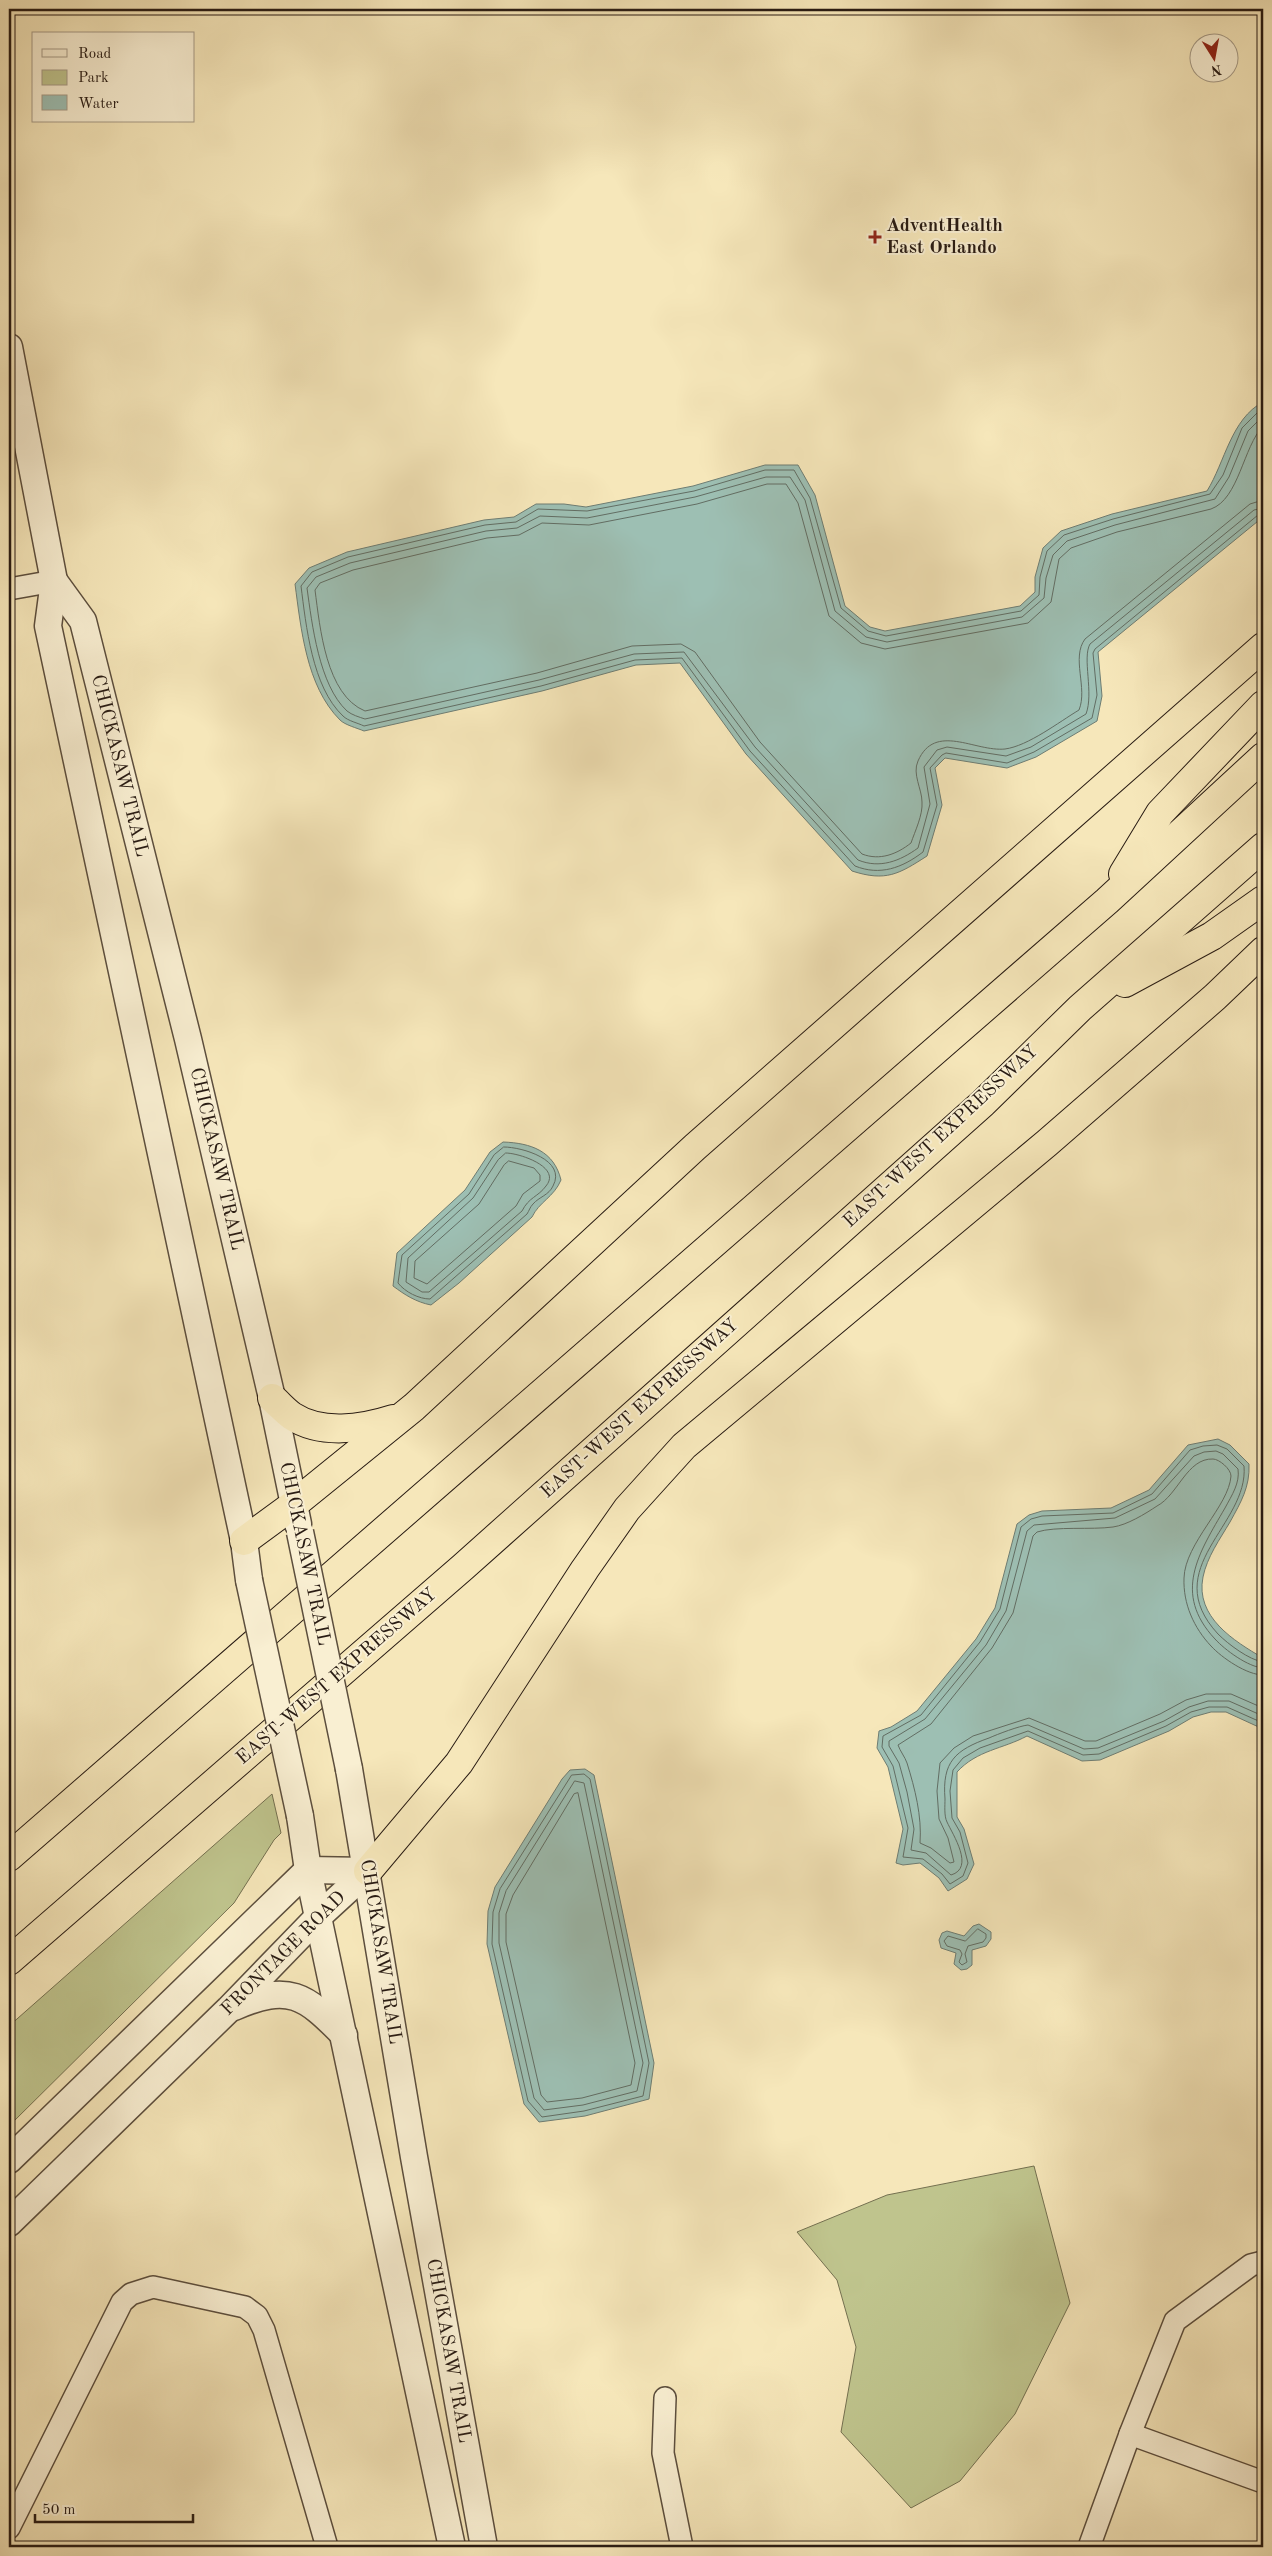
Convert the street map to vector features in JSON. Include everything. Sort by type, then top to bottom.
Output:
[{"type":"highway","points":[[244,1542],[404,1415],[694,1147],[1263,647]]},
{"type":"highway","points":[[1107,901],[1160,813],[1263,705]]},
{"type":"highway","points":[[9,1857],[1107,901],[1263,757]]},
{"type":"highway","name":"EAST-WEST EXPRESSWAY","points":[[9,1961],[462,1568],[983,1103],[1080,1008],[1263,846]]},
{"type":"highway","points":[[1080,1008],[1212,936],[1263,900]]},
{"type":"highway","points":[[368,1871],[459,1763],[585,1568],[627,1508],[684,1446],[1047,1143],[1215,997],[1263,951]]},
{"type":"highway","points":[[272,1398],[292,1416],[322,1427],[371,1426],[404,1415]]},
{"type":"street","name":"CHICKASAW TRAIL","points":[[9,347],[54,580],[48,626],[244,1542],[249,1580],[300,1816],[308,1870],[320,1915],[452,2547]]},
{"type":"street","name":"CHICKASAW TRAIL","points":[[54,580],[83,621],[188,1039],[272,1398],[368,1871],[414,2157],[484,2547]]},
{"type":"street","points":[[9,589],[54,580]]},
{"type":"street","points":[[9,2160],[308,1870]]},
{"type":"street","name":"FRONTAGE ROAD","points":[[308,1870],[368,1871]]},
{"type":"street","name":"FRONTAGE ROAD","points":[[9,2223],[229,2009],[320,1915],[368,1871]]},
{"type":"street","points":[[229,2009],[260,1996],[280,1994],[300,1998],[318,2008],[344,2034]]},
{"type":"street","points":[[1089,2547],[1130,2434],[1175,2321],[1251,2265],[1263,2262]]},
{"type":"street","points":[[9,2528],[122,2302],[131,2294],[153,2286],[245,2307],[257,2316],[271,2351],[327,2547]]},
{"type":"street","points":[[665,2398],[663,2453],[682,2547]]},
{"type":"street","points":[[1130,2434],[1263,2482]]},
{"type":"street","points":[[9,2543],[10,2547]]},
{"type":"green space","points":[[272,1794],[281,1833],[274,1840],[234,1903],[9,2126],[9,2026]]},
{"type":"green space","points":[[1034,2166],[1070,2303],[1015,2414],[960,2481],[911,2508],[841,2432],[856,2347],[837,2280],[797,2232],[887,2195]]},
{"type":"water","points":[[1263,402],[1263,517],[1098,652],[1102,696],[1097,721],[1036,757],[1007,768],[945,758],[935,768],[942,805],[927,856],[900,872],[874,876],[852,871],[746,754],[680,663],[636,665],[542,691],[364,731],[342,722],[329,706],[319,691],[307,656],[295,584],[309,568],[347,552],[484,520],[514,517],[536,504],[564,504],[586,507],[693,486],[765,465],[798,465],[815,495],[845,606],[870,627],[885,631],[1020,606],[1035,592],[1035,577],[1043,548],[1061,531],[1112,514],[1207,491],[1236,430],[1243,419]]},
{"type":"water","points":[[503,1142],[523,1144],[540,1150],[547,1155],[558,1170],[561,1180],[558,1186],[538,1207],[532,1217],[459,1283],[431,1305],[411,1298],[393,1286],[397,1253],[465,1190],[490,1152]]},
{"type":"water","points":[[1218,1439],[1230,1445],[1249,1464],[1249,1472],[1241,1501],[1208,1562],[1203,1577],[1202,1591],[1205,1604],[1219,1626],[1240,1644],[1263,1658],[1263,1729],[1226,1712],[1211,1712],[1193,1717],[1169,1731],[1100,1760],[1082,1761],[1027,1736],[982,1754],[957,1772],[957,1817],[964,1829],[974,1864],[967,1879],[948,1891],[939,1878],[920,1863],[903,1865],[896,1863],[903,1829],[888,1767],[877,1748],[879,1731],[891,1727],[917,1711],[976,1639],[995,1608],[1017,1524],[1029,1515],[1042,1511],[1111,1508],[1149,1490],[1188,1445]]},
{"type":"water","points":[[585,1769],[594,1775],[654,2063],[649,2099],[585,2116],[539,2122],[524,2104],[487,1944],[488,1911],[495,1887],[562,1779],[570,1770]]},
{"type":"water","points":[[979,1924],[991,1932],[991,1939],[986,1946],[972,1950],[972,1965],[967,1969],[961,1970],[954,1964],[956,1953],[941,1948],[939,1940],[942,1933],[947,1931],[964,1936],[973,1926]]},
{"type":"place","name":"AdventHealth East Orlando","points":[[875,237]]}]
